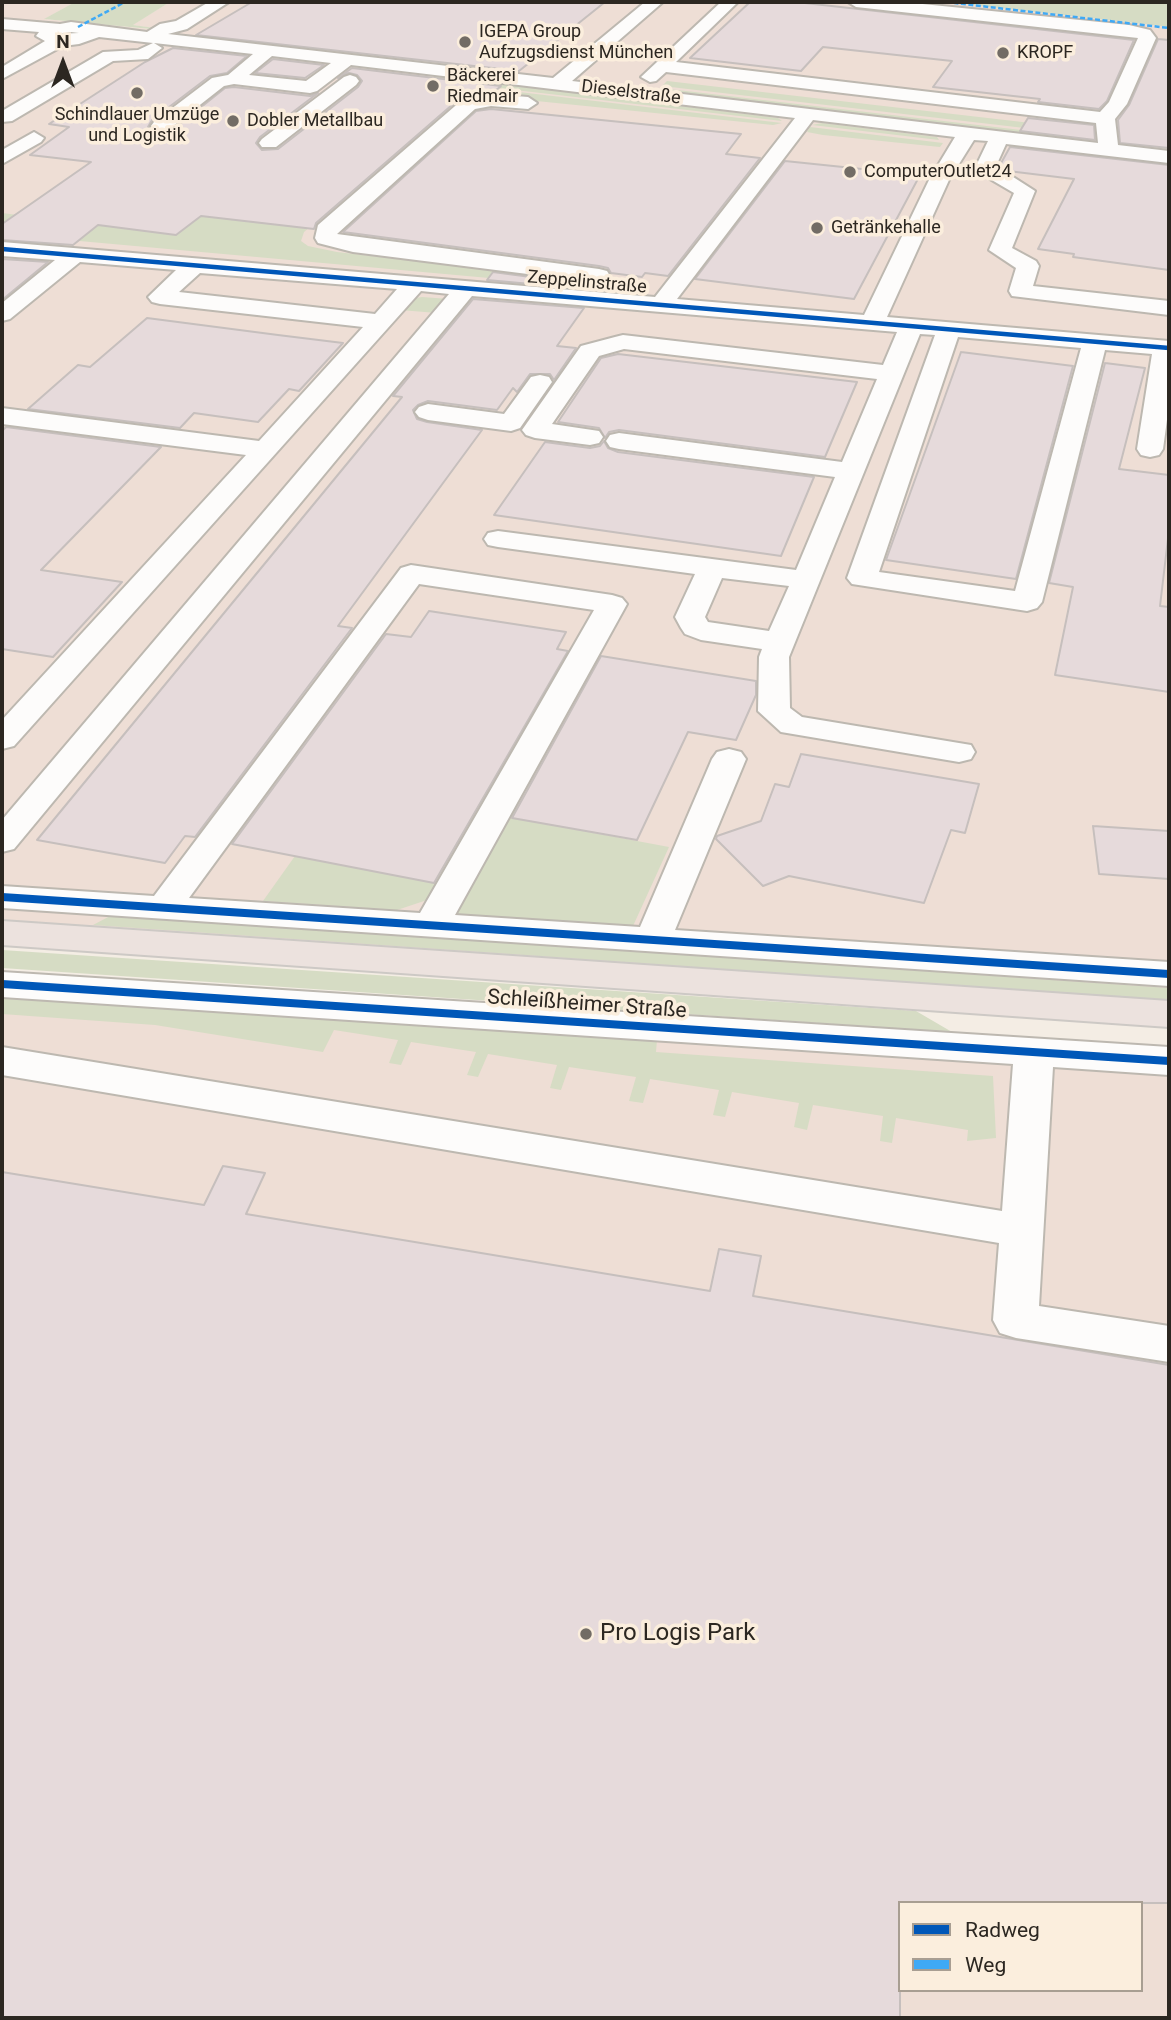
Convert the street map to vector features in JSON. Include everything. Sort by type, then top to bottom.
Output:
[{"type":"main road","name":"Schleißheimer Straße","points":[[2,933],[1169,1014]]},
{"type":"street","points":[[4,116],[109,56],[142,55],[166,34],[221,2]]},
{"type":"street","points":[[557,84],[655,2]]},
{"type":"street","points":[[634,93],[730,2]]},
{"type":"street","points":[[856,2],[1129,30],[1144,34],[1147,38],[1118,104],[1105,118]]},
{"type":"street","points":[[22,26],[49,8]]},
{"type":"street","points":[[2,24],[57,35]]},
{"type":"street","name":"Dieselstraße","points":[[57,35],[79,40],[90,36],[92,32],[166,34],[268,50],[1169,157]]},
{"type":"street","points":[[166,34],[574,69]]},
{"type":"street","points":[[2,74],[57,35]]},
{"type":"street","points":[[234,79],[268,50]]},
{"type":"street","points":[[26,59],[91,67]]},
{"type":"street","points":[[161,126],[218,82],[234,79],[310,87],[357,60],[362,72],[269,143]]},
{"type":"street","points":[[662,66],[1105,118]]},
{"type":"street","points":[[546,105],[491,100],[469,104],[326,230],[326,238],[353,245],[621,278]]},
{"type":"street","points":[[661,305],[808,114]]},
{"type":"street","points":[[2,158],[35,129],[4,116]]},
{"type":"street","points":[[670,118],[794,131]]},
{"type":"street","points":[[1105,118],[1109,150]]},
{"type":"street","points":[[874,323],[877,310],[939,180],[968,133]]},
{"type":"street","points":[[1000,136],[985,168],[1025,191],[1000,250],[1028,266],[1003,334]]},
{"type":"street","name":"Zeppelinstraße","points":[[2,250],[414,285],[580,315],[661,305],[1167,348]]},
{"type":"street","points":[[2,314],[74,256]]},
{"type":"street","points":[[194,266],[160,298],[380,322]]},
{"type":"street","points":[[648,282],[675,285]]},
{"type":"street","points":[[2,738],[414,285]]},
{"type":"street","points":[[1020,291],[1169,308]]},
{"type":"street","points":[[2,842],[476,296]]},
{"type":"street","points":[[428,412],[510,423],[580,315]]},
{"type":"street","points":[[911,326],[774,657],[774,711],[792,725],[959,752]]},
{"type":"street","points":[[948,329],[862,578],[1027,602],[1096,342]]},
{"type":"street","points":[[590,437],[535,430],[590,351],[623,342],[891,373]]},
{"type":"street","points":[[1150,449],[1167,348]]},
{"type":"street","points":[[2,416],[263,449]]},
{"type":"street","points":[[619,441],[851,471]]},
{"type":"street","points":[[498,539],[806,580]]},
{"type":"street","points":[[712,568],[690,617],[696,628],[712,634],[782,642]]},
{"type":"street","points":[[164,907],[411,574],[612,604],[432,924]]},
{"type":"street","points":[[653,939],[729,759]]},
{"type":"street","points":[[2,897],[1169,974]]},
{"type":"street","name":"Schleißheimer Straße","points":[[2,984],[1169,1061]]},
{"type":"street","points":[[1034,1052],[1016,1320],[1169,1344]]},
{"type":"street","points":[[2,1061],[1021,1230]]},
{"type":"shaded area","points":[[2,2],[75,2],[45,19],[151,29],[153,28],[132,25],[170,2],[945,2],[1169,27],[1169,1021],[2,940]]},
{"type":"shaded area","name":"Pro Logis Park","points":[[2,995],[1169,1074],[1169,2018],[2,2018]]},
{"type":"green space","points":[[75,2],[170,2],[133,25],[155,28],[151,29],[44,19]]},
{"type":"green space","points":[[945,2],[1169,2],[1169,27],[1161,26]]},
{"type":"green space","points":[[437,77],[572,91],[778,118],[782,121],[429,80]]},
{"type":"green space","points":[[667,81],[1057,126],[1085,135],[662,86]]},
{"type":"green space","points":[[451,84],[782,123],[773,125],[487,96],[452,101]]},
{"type":"green space","points":[[659,90],[1081,137],[1076,140],[1042,138],[731,99],[723,101]]},
{"type":"green space","points":[[822,123],[937,137],[939,140],[812,125]]},
{"type":"green space","points":[[810,127],[943,143],[940,147],[823,135],[807,132]]},
{"type":"green space","points":[[376,169],[304,232],[301,241],[308,246],[337,252],[636,287],[633,291],[2,234],[2,213],[176,235],[201,216],[284,225]]},
{"type":"green space","points":[[409,299],[449,299],[437,313],[400,310]]},
{"type":"green space","points":[[513,807],[529,810],[525,820],[669,847],[633,926],[456,914]]},
{"type":"green space","points":[[295,856],[441,884],[433,898],[397,910],[263,901]]},
{"type":"green space","points":[[112,915],[1169,988],[1169,1000],[93,925]]},
{"type":"green space","points":[[2,950],[916,1011],[952,1032],[2,968]]},
{"type":"green space","points":[[2,995],[657,1040],[656,1052],[993,1076],[996,1138],[967,1141],[968,1130],[896,1118],[892,1143],[880,1141],[883,1116],[813,1105],[807,1130],[794,1127],[799,1103],[732,1092],[725,1117],[713,1115],[719,1090],[650,1079],[643,1103],[629,1101],[636,1077],[569,1067],[561,1090],[550,1088],[557,1065],[488,1054],[478,1077],[467,1075],[476,1052],[411,1042],[401,1065],[389,1063],[398,1040],[334,1030],[323,1052],[155,1025],[2,1014]]},
{"type":"building","name":"IGEPA Group Aufzugsdienst München","points":[[252,2],[605,2],[519,71],[196,35]]},
{"type":"building","name":"KROPF","points":[[750,2],[796,2],[1134,40],[1107,101],[1099,109],[1038,102],[1040,99],[933,87],[952,61],[823,47],[801,71],[690,58]]},
{"type":"building","points":[[1158,39],[1169,40],[1169,148],[1120,143],[1118,120],[1129,105]]},
{"type":"building","points":[[173,48],[247,56],[227,73],[210,76],[152,120],[148,127],[160,134],[170,132],[225,88],[310,96],[318,93],[260,137],[256,143],[262,150],[278,149],[358,87],[362,81],[357,75],[349,73],[338,78],[352,68],[501,86],[494,92],[460,98],[316,223],[314,229],[201,216],[176,235],[98,225],[73,245],[2,240],[2,224],[91,162],[30,155],[69,127],[49,124],[145,62]]},
{"type":"building","points":[[273,59],[324,65],[305,78],[255,73]]},
{"type":"building","points":[[491,109],[741,134],[726,154],[760,158],[668,276],[645,273],[642,277],[611,273],[608,268],[599,266],[343,232],[476,111]]},
{"type":"building","points":[[1028,118],[1094,125],[1095,140],[1020,131]]},
{"type":"building","points":[[1010,147],[1169,165],[1169,270],[1073,257],[1074,254],[1038,249],[1074,179],[1008,171],[1000,165]]},
{"type":"building","name":"Getränkehalle","points":[[785,161],[920,175],[854,299],[695,279]]},
{"type":"building","points":[[2,259],[48,262],[2,300]]},
{"type":"building","points":[[493,272],[600,285],[597,290],[487,280]]},
{"type":"building","points":[[473,299],[584,308],[557,346],[576,348],[554,380],[550,374],[530,374],[517,392],[513,388],[497,410],[428,401],[413,410],[417,419],[427,422],[482,430],[338,626],[352,628],[195,837],[185,836],[165,863],[37,840],[402,397],[393,396]]},
{"type":"building","points":[[147,318],[343,343],[299,391],[289,389],[258,422],[194,413],[180,428],[28,409],[78,365],[90,367]]},
{"type":"building","points":[[961,352],[1073,366],[1016,579],[886,560]]},
{"type":"building","points":[[618,354],[857,382],[825,457],[619,430],[609,432],[605,438],[599,428],[558,422],[601,358]]},
{"type":"building","points":[[1105,363],[1145,368],[1119,469],[1169,475],[1169,530],[1160,606],[1169,607],[1169,692],[1055,675],[1073,587],[1049,583]]},
{"type":"building","points":[[6,427],[161,447],[41,570],[122,582],[53,657],[2,649],[2,431]]},
{"type":"building","points":[[604,441],[608,448],[618,452],[814,477],[781,556],[494,515],[545,442],[590,448],[600,446]]},
{"type":"building","points":[[429,611],[566,632],[557,649],[568,651],[434,883],[232,844],[386,634],[411,637]]},
{"type":"building","points":[[601,656],[756,681],[756,695],[736,740],[688,732],[637,840],[512,818]]},
{"type":"building","points":[[801,754],[979,784],[965,833],[951,830],[924,903],[789,876],[763,886],[716,839],[717,836],[761,821],[775,784],[789,787]]},
{"type":"building","points":[[1093,826],[1169,831],[1169,879],[1099,874]]},
{"type":"building","name":"Pro Logis Park","points":[[223,1166],[265,1173],[246,1214],[710,1291],[719,1249],[761,1256],[753,1296],[1169,1365],[1169,1903],[898,1901],[900,2018],[2,2018],[2,1172],[204,1205]]},
{"type":"marked path","points":[[78,27],[125,2]]},
{"type":"marked path","points":[[946,2],[1169,28]]},
{"type":"cycle path","points":[[2,249],[1169,348]]},
{"type":"cycle path","points":[[2,897],[1169,974]]},
{"type":"cycle path","points":[[2,984],[1169,1061]]},
{"type":"place","name":"IGEPA Group Aufzugsdienst München","points":[[465,42]]},
{"type":"place","name":"KROPF","points":[[1003,53]]},
{"type":"place","name":"Bäckerei Riedmair","points":[[433,86]]},
{"type":"place","name":"Schindlauer Umzüge und Logistik","points":[[137,93]]},
{"type":"place","name":"Dobler Metallbau","points":[[233,121]]},
{"type":"place","name":"ComputerOutlet24","points":[[850,172]]},
{"type":"place","name":"Getränkehalle","points":[[817,228]]},
{"type":"place","name":"Pro Logis Park","points":[[586,1634]]}]
